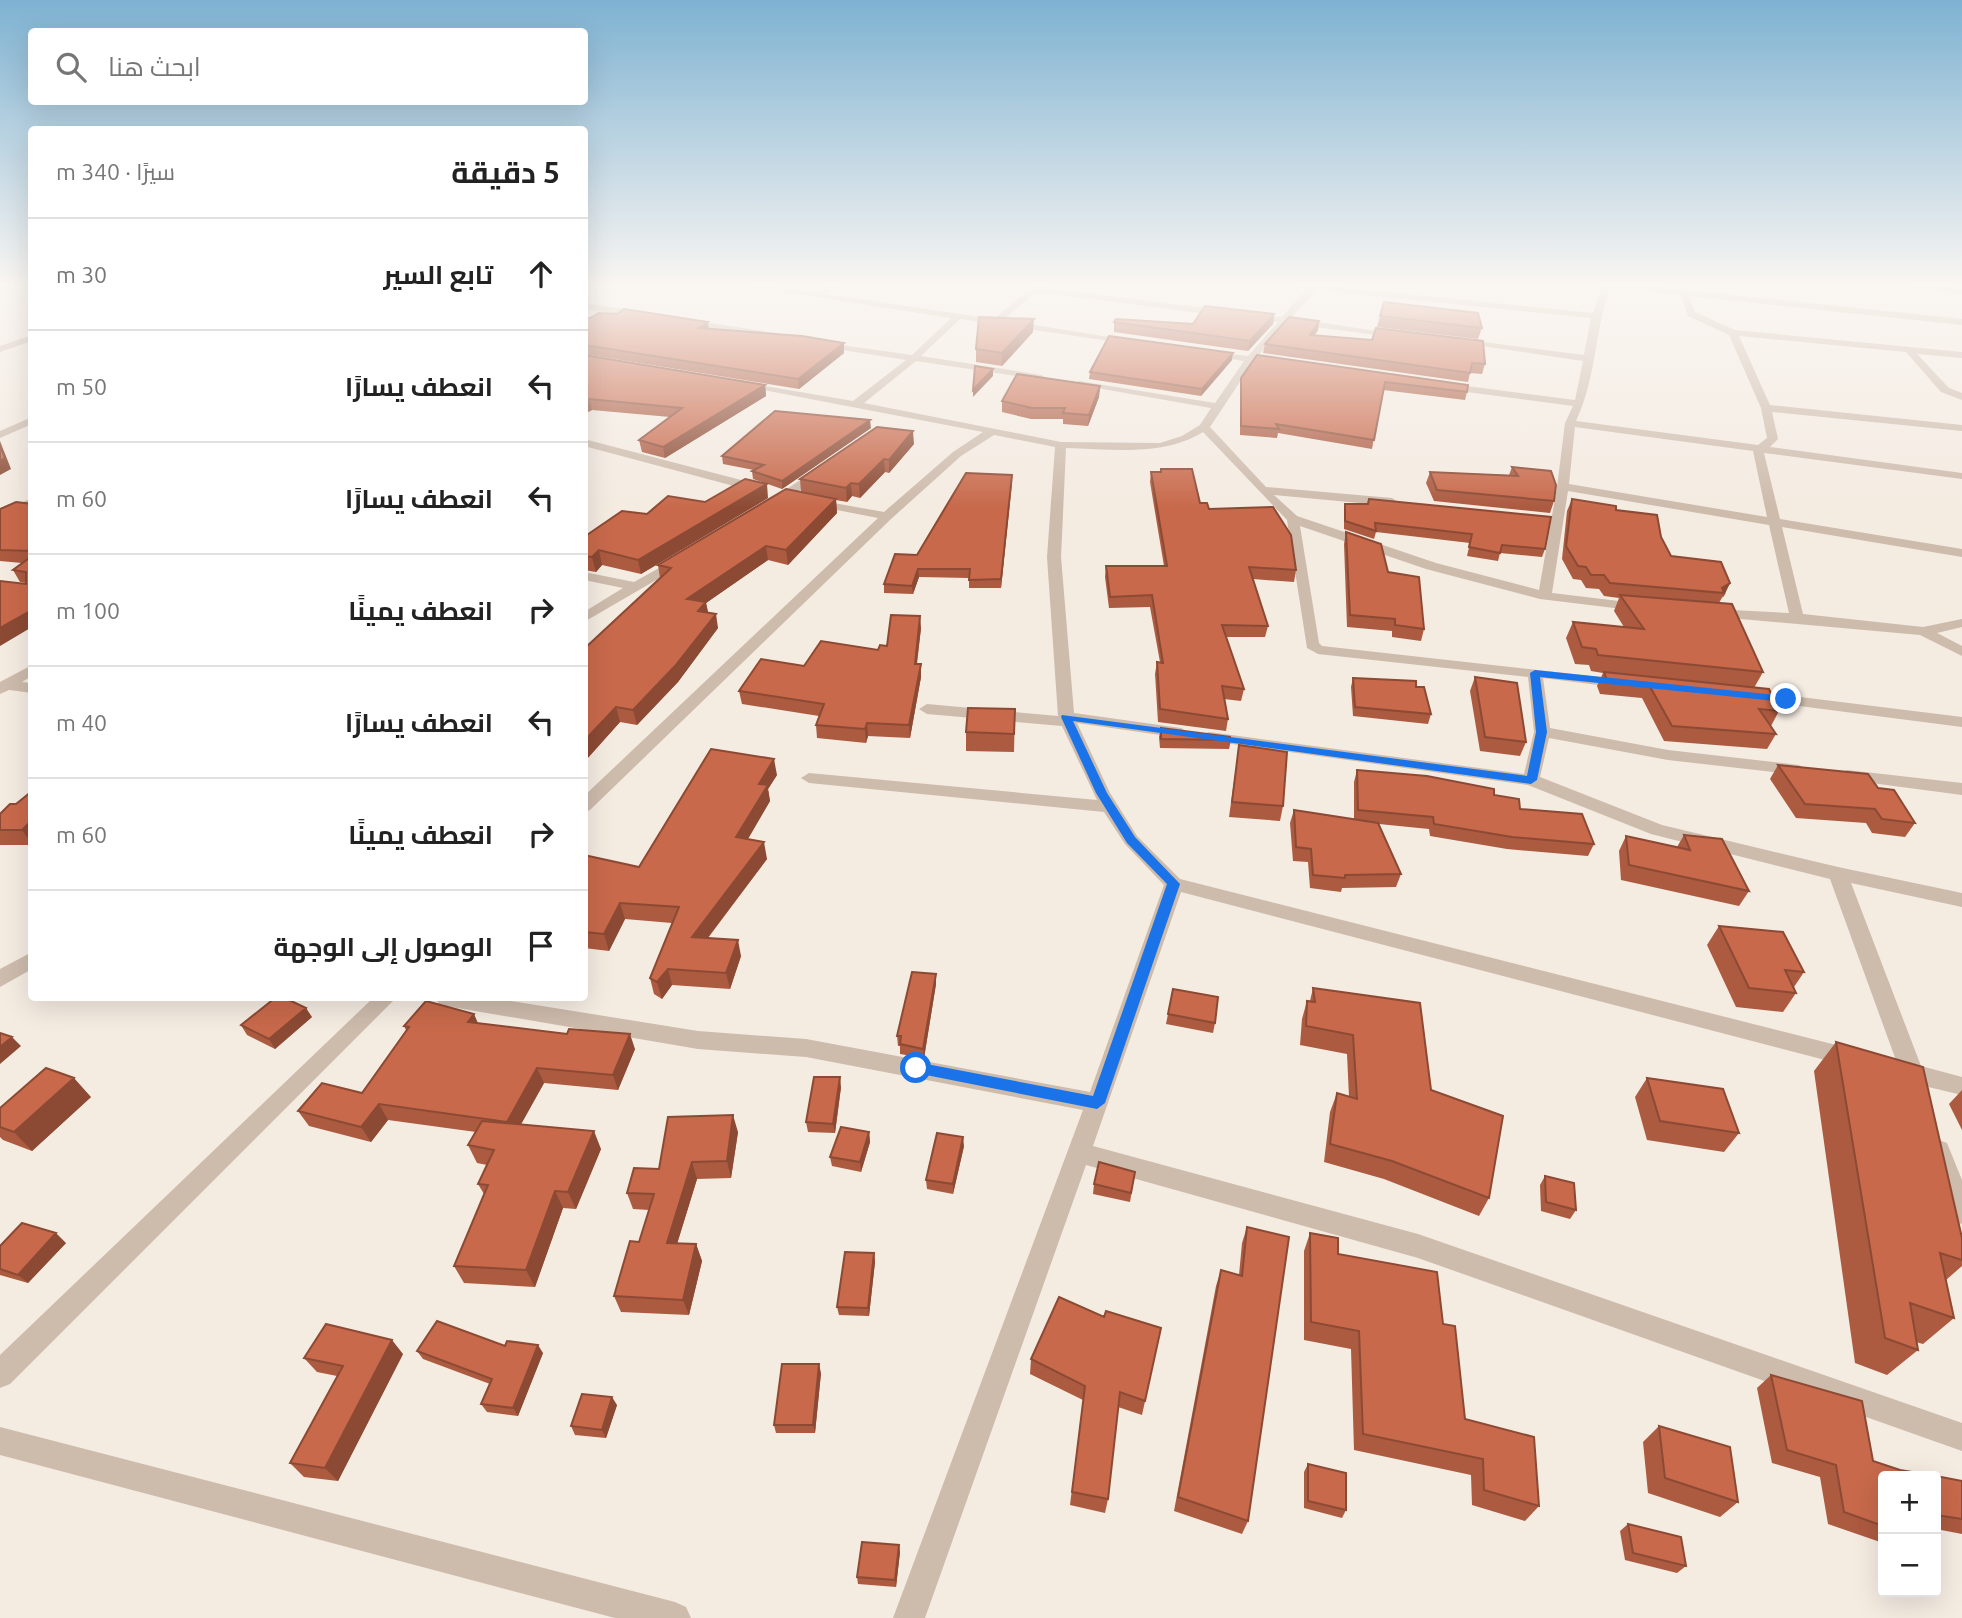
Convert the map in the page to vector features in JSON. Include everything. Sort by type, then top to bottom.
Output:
[{"type":"street","points":[[911,358],[1051,380]]},
{"type":"street","points":[[855,405],[914,358]]},
{"type":"street","points":[[1240,358],[1291,364]]},
{"type":"street","points":[[1545,596],[1563,487],[1570,423],[1579,404],[1589,359],[1577,358]]},
{"type":"street","points":[[1744,358],[1766,408],[1773,439],[1758,450]]},
{"type":"street","points":[[1916,358],[1945,390],[1962,397]]},
{"type":"street","points":[[733,384],[855,405],[898,417],[1061,445],[1161,446],[1186,438],[1204,427],[1250,359]]},
{"type":"street","points":[[1065,382],[1217,406]]},
{"type":"street","points":[[1428,383],[1579,404]]},
{"type":"street","points":[[1766,408],[1962,428]]},
{"type":"street","points":[[0,435],[28,422]]},
{"type":"street","points":[[1570,423],[1962,476]]},
{"type":"street","points":[[1204,427],[1262,490],[1293,519],[1431,566],[1545,596],[1650,609]]},
{"type":"street","points":[[588,802],[887,516],[957,454],[990,432]]},
{"type":"street","points":[[588,443],[785,496],[887,516]]},
{"type":"street","points":[[1061,445],[1054,557],[1067,720],[1110,807],[1131,840],[1174,884],[1962,1086]]},
{"type":"street","points":[[1758,450],[1797,618]]},
{"type":"street","points":[[762,510],[828,466]]},
{"type":"street","points":[[1563,487],[1962,553]]},
{"type":"street","points":[[1262,490],[1408,504]]},
{"type":"street","points":[[0,518],[28,503]]},
{"type":"street","points":[[1293,519],[1312,645],[1318,649],[1635,684]]},
{"type":"street","points":[[1542,519],[1556,520]]},
{"type":"street","points":[[588,616],[694,552]]},
{"type":"street","points":[[588,577],[636,587]]},
{"type":"street","points":[[1703,612],[1797,618],[1923,631],[1962,623]]},
{"type":"street","points":[[1923,631],[1962,652]]},
{"type":"street","points":[[3,687],[28,671]]},
{"type":"street","points":[[1531,780],[1542,732],[1535,673]]},
{"type":"street","points":[[3,687],[28,688]]},
{"type":"street","points":[[1731,694],[1858,707],[1962,722]]},
{"type":"street","points":[[927,709],[1067,720],[1531,780],[1657,830],[1838,874],[1962,900]]},
{"type":"street","points":[[1542,732],[1668,755],[1962,789]]},
{"type":"street","points":[[809,778],[1110,807]]},
{"type":"street","points":[[1838,874],[1921,1099]]},
{"type":"street","points":[[909,1618],[1174,884]]},
{"type":"street","points":[[0,979],[28,962]]},
{"type":"street","points":[[0,1374],[384,1001]]},
{"type":"street","points":[[464,1001],[698,1040],[806,1048],[1097,1103]]},
{"type":"street","points":[[1930,1125],[1962,1213]]},
{"type":"street","points":[[1078,1153],[1418,1246],[1962,1437]]},
{"type":"street","points":[[0,1441],[675,1618]]},
{"type":"building","points":[[588,358],[765,385],[663,447],[639,440],[682,408],[589,399]]},
{"type":"building","points":[[663,358],[825,358],[798,379]]},
{"type":"building","points":[[1098,358],[1229,358],[1202,389],[1090,372]]},
{"type":"building","points":[[1255,358],[1275,358],[1468,385],[1467,392],[1385,382],[1374,440],[1276,424],[1279,429],[1241,426],[1241,378]]},
{"type":"building","points":[[1360,358],[1484,358],[1485,364],[1472,363],[1470,373]]},
{"type":"building","points":[[975,366],[993,369],[973,390]]},
{"type":"building","points":[[1017,374],[1100,386],[1089,415],[1063,413],[1065,408],[1032,408],[1002,401]]},
{"type":"building","points":[[775,411],[870,420],[782,481],[752,471],[764,465],[722,456]]},
{"type":"building","points":[[877,427],[913,431],[889,460],[884,459],[859,484],[851,483],[846,488],[800,479]]},
{"type":"building","points":[[0,446],[5,458],[0,461]]},
{"type":"building","points":[[1512,467],[1551,471],[1556,485],[1554,501],[1437,490],[1430,472],[1518,476]]},
{"type":"building","points":[[1161,469],[1192,469],[1200,503],[1207,503],[1209,509],[1273,507],[1291,535],[1296,570],[1249,567],[1268,626],[1222,625],[1244,689],[1222,686],[1228,719],[1160,709],[1157,662],[1163,663],[1152,595],[1110,597],[1106,566],[1167,566],[1151,472],[1161,472]]},
{"type":"building","points":[[966,473],[1012,475],[1001,579],[969,580],[970,569],[918,569],[912,586],[884,584],[895,554],[917,555]]},
{"type":"building","points":[[745,479],[767,484],[638,560],[599,550],[592,557],[588,556],[588,534],[622,511],[647,514],[668,496],[705,502]]},
{"type":"building","points":[[786,489],[836,499],[786,550],[766,546],[687,599],[706,602],[698,611],[716,614],[675,666],[633,710],[616,707],[588,737],[588,645],[671,568],[658,565]]},
{"type":"building","points":[[1369,499],[1551,517],[1545,549],[1502,545],[1500,553],[1469,547],[1472,534],[1375,523],[1376,531],[1345,521],[1345,504],[1368,504]]},
{"type":"building","points":[[1572,499],[1616,506],[1616,510],[1657,515],[1661,537],[1671,556],[1721,562],[1730,583],[1722,588],[1724,593],[1610,583],[1604,575],[1591,575],[1586,567],[1578,566],[1566,546]]},
{"type":"building","points":[[16,502],[28,504],[28,551],[0,550],[0,509]]},
{"type":"building","points":[[1346,532],[1381,544],[1388,572],[1419,577],[1424,629],[1395,625],[1395,619],[1350,615]]},
{"type":"building","points":[[28,559],[28,612],[0,628],[0,581],[26,584],[26,572],[13,570]]},
{"type":"building","points":[[1620,595],[1732,604],[1763,672],[1598,655],[1596,649],[1582,647],[1573,622],[1644,629]]},
{"type":"building","points":[[891,615],[920,616],[915,664],[921,664],[909,725],[867,723],[865,729],[816,725],[824,704],[739,691],[761,659],[804,666],[821,641],[878,650],[880,645],[887,646]]},
{"type":"building","points":[[1604,672],[1769,689],[1779,711],[1759,709],[1776,734],[1672,726],[1648,683],[1607,680]]},
{"type":"building","points":[[1475,677],[1517,683],[1526,742],[1485,737]]},
{"type":"building","points":[[1353,678],[1416,681],[1416,687],[1424,687],[1431,714],[1355,707]]},
{"type":"building","points":[[968,708],[1015,709],[1014,734],[966,732]]},
{"type":"building","points":[[1161,728],[1230,737],[1231,740],[1161,739]]},
{"type":"building","points":[[1239,745],[1287,752],[1283,806],[1232,802]]},
{"type":"building","points":[[711,749],[774,759],[759,784],[768,785],[736,837],[764,842],[692,937],[738,940],[726,973],[668,969],[657,982],[650,978],[679,907],[620,903],[604,934],[588,932],[588,856],[639,867]]},
{"type":"building","points":[[1778,765],[1868,774],[1878,788],[1894,790],[1915,823],[1882,819],[1875,809],[1805,804]]},
{"type":"building","points":[[1357,770],[1427,776],[1494,789],[1494,795],[1519,799],[1520,809],[1582,814],[1594,844],[1512,837],[1434,824],[1433,817],[1358,810]]},
{"type":"building","points":[[28,794],[28,824],[22,830],[0,830],[0,814],[10,804],[16,804]]},
{"type":"building","points":[[1294,810],[1378,823],[1401,874],[1345,875],[1345,878],[1313,875],[1311,849],[1296,847]]},
{"type":"building","points":[[1684,835],[1722,839],[1749,891],[1629,865],[1626,836],[1690,850]]},
{"type":"building","points":[[1719,926],[1783,932],[1804,972],[1785,970],[1796,993],[1749,988]]},
{"type":"building","points":[[912,972],[936,974],[923,1049],[900,1044],[901,1036],[897,1036]]},
{"type":"building","points":[[1313,988],[1420,1003],[1431,1090],[1503,1116],[1489,1198],[1392,1161],[1330,1144],[1337,1093],[1357,1099],[1353,1035],[1306,1026],[1307,1001],[1315,1002]]},
{"type":"building","points":[[1173,989],[1218,997],[1215,1023],[1168,1014]]},
{"type":"building","points":[[271,1001],[291,1001],[306,1008],[269,1039],[241,1025]]},
{"type":"building","points":[[426,1001],[474,1014],[468,1022],[567,1034],[569,1029],[630,1034],[613,1075],[537,1068],[507,1122],[379,1104],[361,1127],[298,1111],[322,1083],[362,1093],[409,1027],[404,1026]]},
{"type":"building","points":[[0,1033],[12,1037],[0,1047]]},
{"type":"building","points":[[1836,1042],[1923,1067],[1962,1238],[1962,1260],[1940,1253],[1954,1318],[1910,1303],[1918,1350],[1885,1338]]},
{"type":"building","points":[[46,1068],[74,1078],[14,1132],[0,1127],[0,1108]]},
{"type":"building","points":[[814,1077],[840,1077],[833,1124],[806,1122]]},
{"type":"building","points":[[1647,1078],[1723,1089],[1739,1133],[1660,1121]]},
{"type":"building","points":[[733,1115],[727,1161],[692,1162],[667,1243],[696,1244],[683,1300],[614,1296],[630,1241],[639,1242],[654,1194],[627,1193],[634,1168],[659,1169],[668,1117]]},
{"type":"building","points":[[482,1121],[594,1131],[568,1192],[555,1191],[526,1270],[454,1266],[488,1185],[478,1184],[494,1150],[468,1145]]},
{"type":"building","points":[[841,1127],[869,1132],[860,1162],[830,1157]]},
{"type":"building","points":[[937,1133],[963,1137],[953,1184],[926,1180]]},
{"type":"building","points":[[1099,1162],[1135,1172],[1131,1193],[1094,1184]]},
{"type":"building","points":[[1545,1176],[1574,1183],[1576,1210],[1546,1202]]},
{"type":"building","points":[[22,1223],[56,1233],[18,1275],[0,1269],[0,1246]]},
{"type":"building","points":[[1247,1227],[1289,1237],[1248,1521],[1178,1497],[1221,1270],[1242,1276]]},
{"type":"building","points":[[1310,1233],[1338,1238],[1338,1254],[1437,1272],[1443,1324],[1455,1326],[1465,1419],[1534,1437],[1539,1506],[1484,1490],[1483,1459],[1363,1434],[1359,1331],[1311,1322]]},
{"type":"building","points":[[845,1252],[874,1253],[868,1308],[837,1307]]},
{"type":"building","points":[[1059,1297],[1104,1317],[1106,1311],[1161,1328],[1145,1401],[1120,1392],[1108,1499],[1072,1492],[1085,1386],[1031,1359]]},
{"type":"building","points":[[437,1321],[505,1346],[507,1341],[538,1345],[513,1408],[481,1404],[492,1379],[417,1351]]},
{"type":"building","points":[[326,1324],[392,1340],[325,1468],[290,1463],[343,1366],[304,1358]]},
{"type":"building","points":[[782,1364],[819,1364],[813,1425],[774,1425]]},
{"type":"building","points":[[1771,1375],[1862,1401],[1873,1461],[1906,1471],[1878,1471],[1878,1524],[1844,1512],[1836,1465],[1787,1450]]},
{"type":"building","points":[[582,1394],[612,1397],[602,1430],[571,1426]]},
{"type":"building","points":[[1659,1426],[1730,1447],[1738,1502],[1665,1478]]},
{"type":"building","points":[[1308,1464],[1346,1473],[1346,1510],[1308,1501]]},
{"type":"building","points":[[1941,1477],[1962,1481],[1962,1519],[1941,1516]]},
{"type":"building","points":[[1628,1524],[1681,1537],[1686,1566],[1633,1553]]},
{"type":"building","points":[[862,1542],[899,1545],[895,1580],[857,1577]]},
{"type":"route","points":[[916,1068],[1097,1103],[1174,884],[1131,840],[1101,793],[1066,717],[1531,780],[1542,732],[1535,673],[1786,699]]}]
